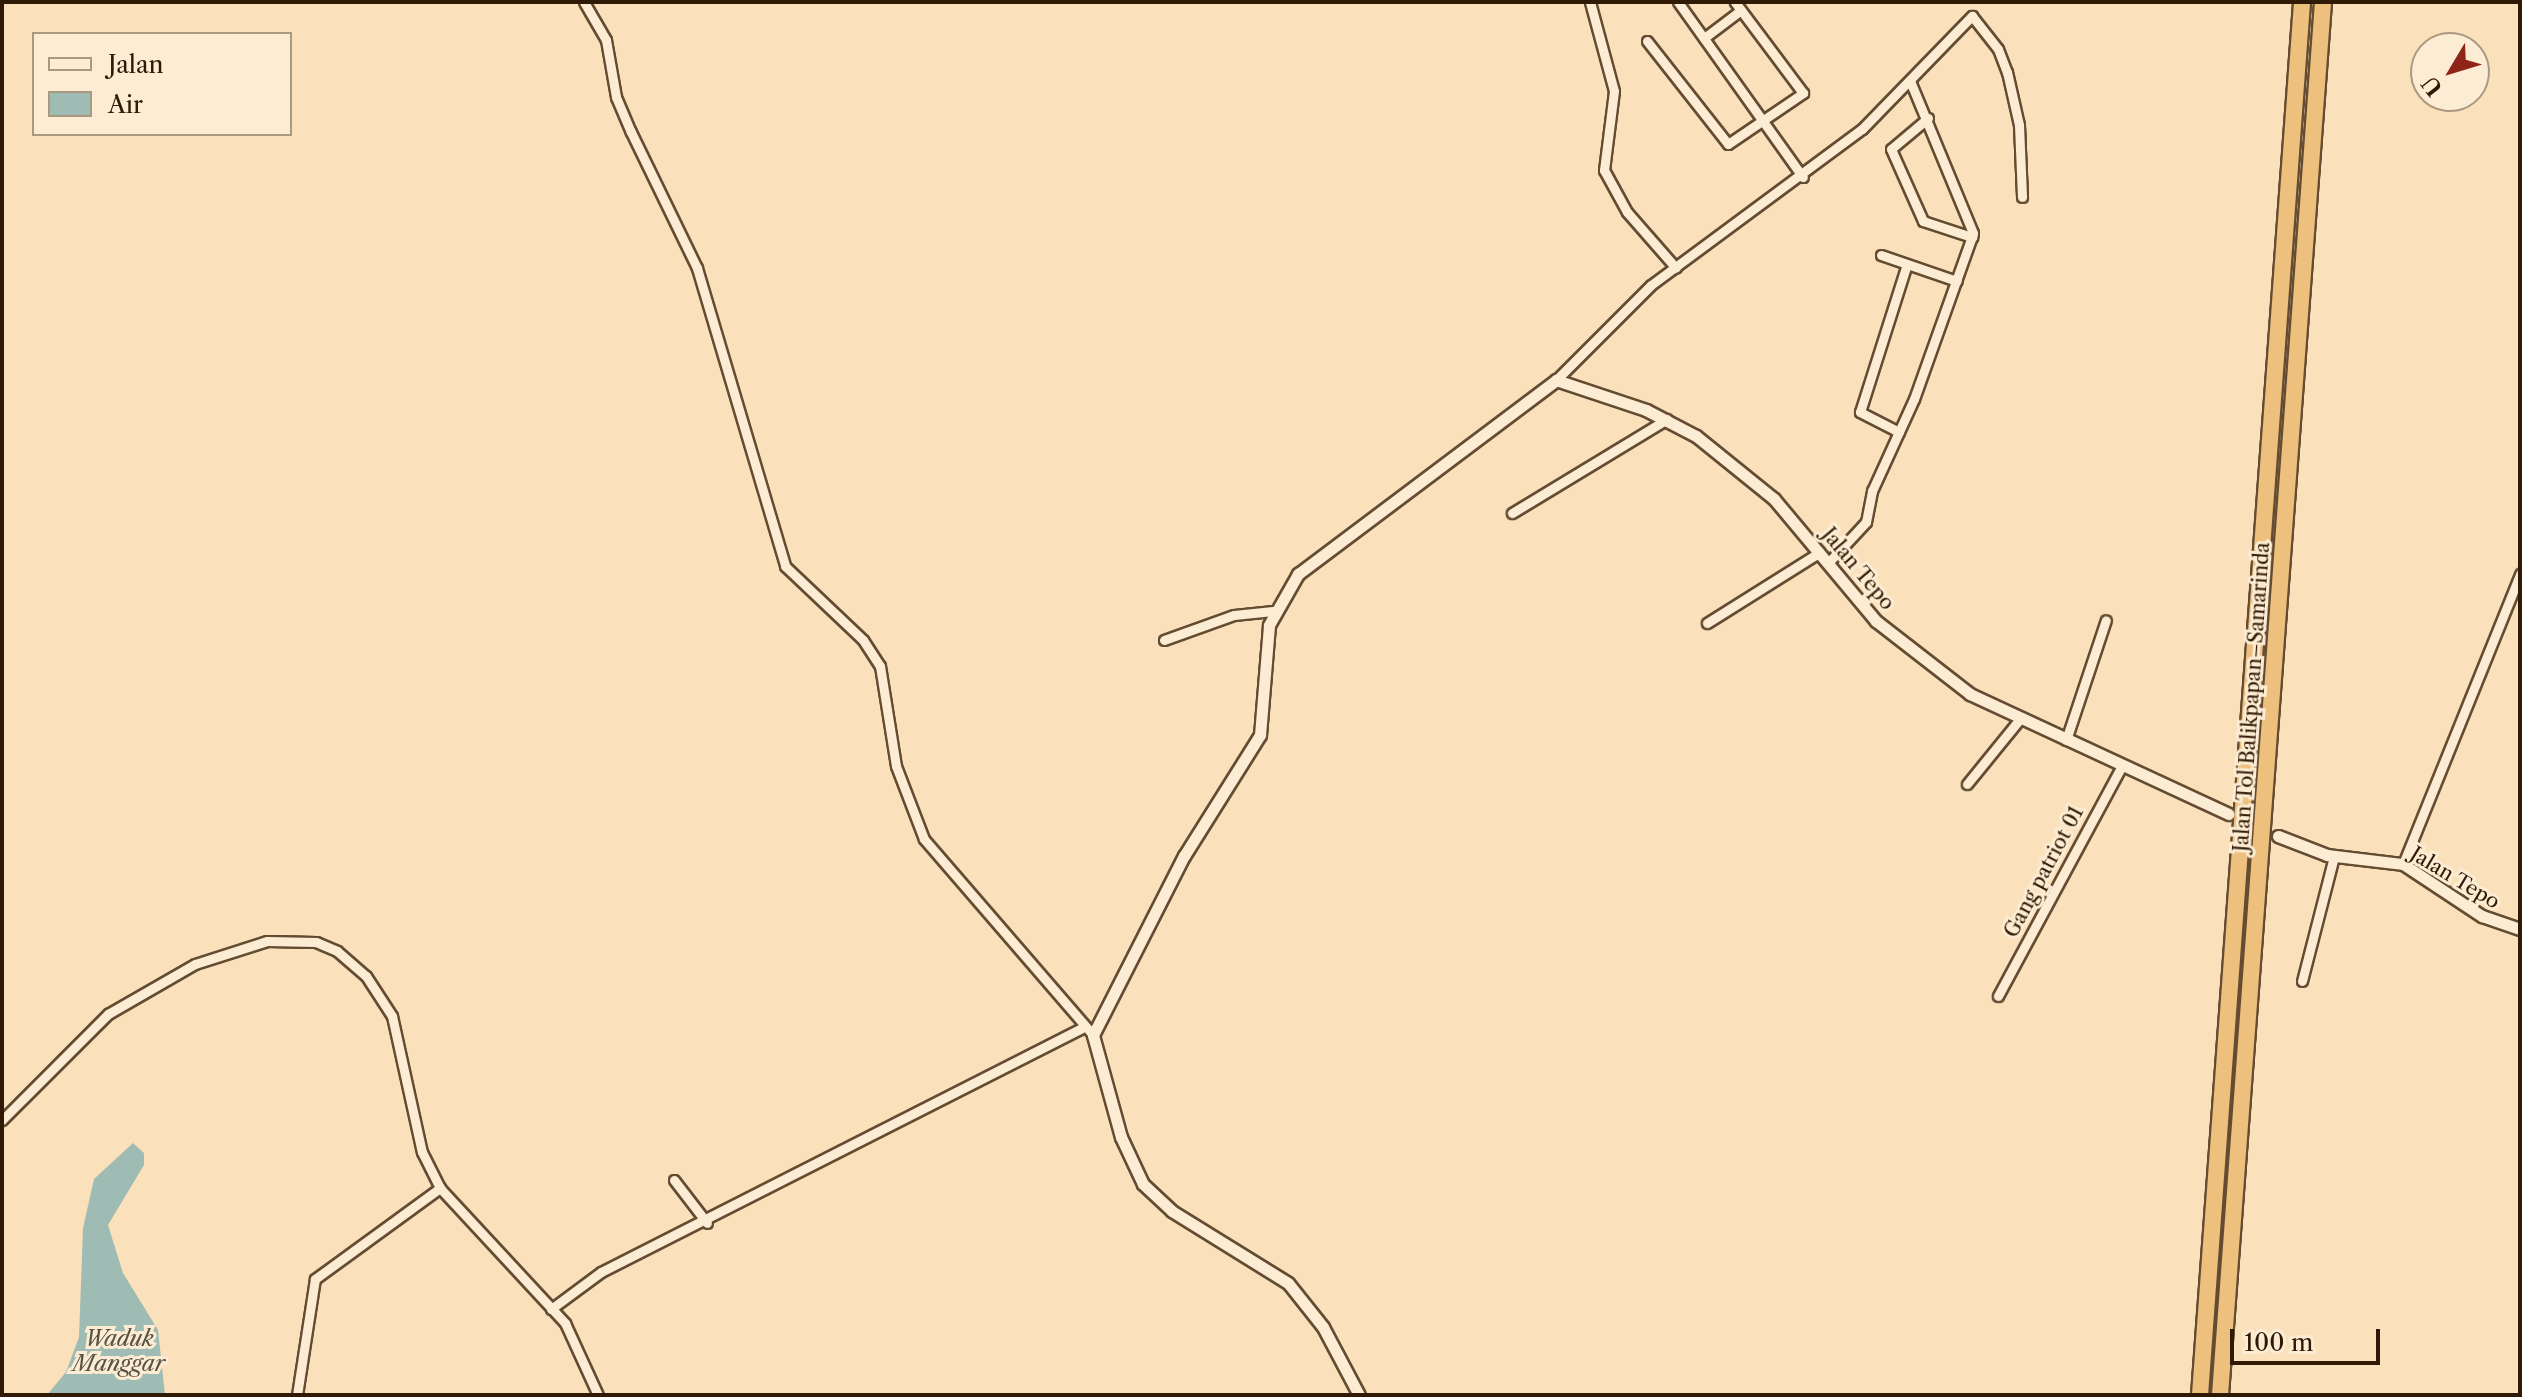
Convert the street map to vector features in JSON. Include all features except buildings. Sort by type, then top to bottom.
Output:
[{"type":"highway","name":"Jalan Tol Balikpapan–Samarinda","points":[[2200,1395],[2302,2]]},
{"type":"highway","name":"Jalan Tol Balikpapan–Samarinda","points":[[2220,1395],[2323,2]]},
{"type":"street","points":[[584,2],[606,40],[616,97],[697,268],[750,430],[766,514],[785,566],[863,640],[880,666],[896,766],[924,839],[1015,938],[1087,1032],[1121,1137],[1143,1184],[1172,1211],[1288,1283],[1323,1327],[1359,1395]]},
{"type":"street","points":[[1590,2],[1614,91],[1604,170],[1627,212],[1675,269]]},
{"type":"street","points":[[1678,2],[1803,177]]},
{"type":"street","points":[[1647,41],[1721,143],[1764,122],[1803,93],[1738,6],[1704,38]]},
{"type":"street","points":[[551,1309],[601,1272],[707,1223],[825,1156],[1087,1032],[1184,856],[1260,735],[1273,611],[1320,553],[1556,380],[1651,285],[1803,177],[1910,81],[1972,16],[1993,41],[2007,72],[2019,125],[2022,197]]},
{"type":"street","points":[[1828,563],[1866,522],[1872,491],[1899,432],[1972,237],[1928,118],[1910,81]]},
{"type":"street","points":[[1928,118],[1891,149],[1923,221],[1972,237]]},
{"type":"street","points":[[1881,255],[1957,281]]},
{"type":"street","points":[[1899,432],[1860,412],[1907,264]]},
{"type":"street","name":"Jalan Tepo","points":[[1556,380],[1667,419],[1768,492],[1892,635],[1970,694],[2019,720],[2229,814]]},
{"type":"street","points":[[1512,513],[1667,419]]},
{"type":"street","points":[[1707,623],[1820,552]]},
{"type":"street","points":[[2403,864],[2461,713],[2520,574]]},
{"type":"street","points":[[1164,640],[1234,615],[1273,611]]},
{"type":"street","points":[[2066,740],[2088,686],[2106,620]]},
{"type":"street","points":[[1967,784],[2019,720]]},
{"type":"street","name":"Gang patriot 01","points":[[1998,996],[2122,766]]},
{"type":"street","name":"Jalan Tepo","points":[[2278,836],[2334,856],[2403,864],[2482,916],[2520,929]]},
{"type":"street","points":[[2302,981],[2334,856]]},
{"type":"street","points":[[2,1120],[79,1038],[160,982],[239,948],[316,942],[366,976],[392,1016],[422,1152],[440,1188],[578,1341],[598,1395]]},
{"type":"street","points":[[674,1180],[707,1223]]},
{"type":"street","points":[[297,1395],[315,1279],[440,1188]]},
{"type":"water","name":"Waduk Manggar","points":[[133,1143],[144,1153],[144,1165],[108,1225],[123,1273],[158,1330],[165,1395],[47,1395],[66,1372],[79,1337],[83,1228],[94,1179]]},
{"type":"tunnel","points":[[2229,814],[2278,836]]}]
